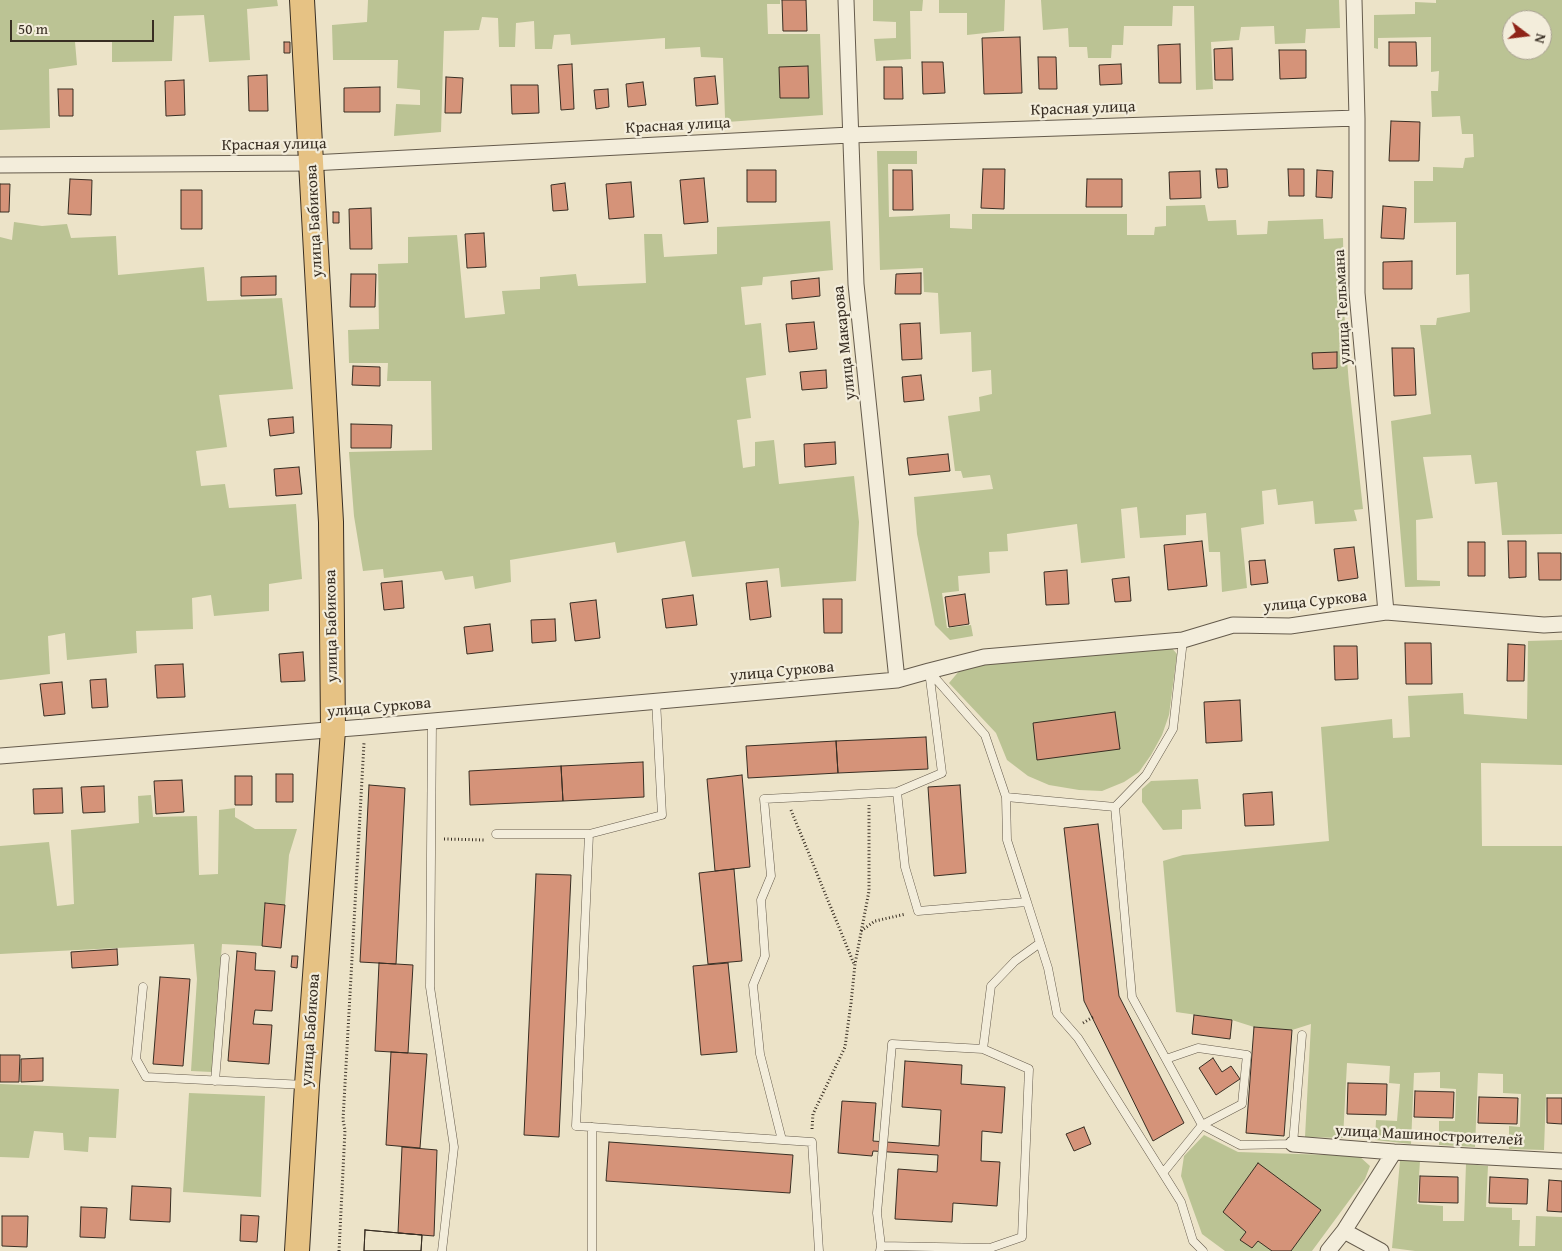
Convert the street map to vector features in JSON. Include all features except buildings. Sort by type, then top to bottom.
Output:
[{"type":"main road","name":"улица Бабикова","points":[[297,1251],[306,1085],[333,730],[331,522],[302,0]]},
{"type":"street","name":"улица Макарова","points":[[846,0],[856,284],[897,680]]},
{"type":"street","name":"улица Тельмана","points":[[1354,0],[1358,118],[1357,293],[1386,612]]},
{"type":"street","name":"Красная улица","points":[[0,164],[311,163],[850,135],[1358,118]]},
{"type":"street","name":"улица Суркова","points":[[0,756],[333,730],[897,680],[984,657],[1183,640],[1233,625],[1290,626],[1386,612],[1562,624]]},
{"type":"street","name":"улица Машиностроителей","points":[[1293,1144],[1394,1152],[1562,1161]]},
{"type":"street","points":[[1328,1251],[1344,1230],[1394,1152]]},
{"type":"street","points":[[1344,1230],[1381,1251]]},
{"type":"lane","points":[[1183,640],[1173,729],[1146,775],[1115,807],[1132,997],[1202,1126],[1240,1145],[1293,1144],[1302,1035]]},
{"type":"lane","points":[[782,1140],[760,1054],[753,985],[765,956],[761,900],[771,876],[764,799],[897,792],[942,773],[929,671]]},
{"type":"lane","points":[[929,671],[985,735],[1006,797],[1007,840],[1048,968],[1057,1014],[1078,1038],[1181,1202],[1193,1241],[1203,1251]]},
{"type":"lane","points":[[496,834],[589,834],[662,815],[656,700]]},
{"type":"lane","points":[[432,721],[430,987],[454,1147],[442,1251]]},
{"type":"lane","points":[[897,792],[905,867],[918,911],[1027,902]]},
{"type":"lane","points":[[1006,797],[1115,807]]},
{"type":"lane","points":[[589,834],[576,1126],[812,1142],[819,1251]]},
{"type":"lane","points":[[983,1049],[992,986],[1015,962],[1040,943]]},
{"type":"lane","points":[[215,1081],[225,958]]},
{"type":"lane","points":[[143,987],[136,1059],[146,1077],[306,1085]]},
{"type":"lane","points":[[892,1044],[983,1049],[1029,1069],[1022,1237],[990,1248],[880,1249],[877,1213],[892,1044]]},
{"type":"lane","points":[[1163,1173],[1202,1126],[1242,1104],[1247,1055],[1198,1048],[1166,1059]]},
{"type":"lane","points":[[592,1127],[592,1251]]},
{"type":"path","points":[[339,1251],[345,1130],[342,1120],[365,727]]},
{"type":"path","points":[[812,1142],[812,1114],[845,1046],[854,964],[869,891],[869,794]]},
{"type":"path","points":[[787,799],[854,964]]},
{"type":"path","points":[[456,840],[483,841]]},
{"type":"path","points":[[861,932],[875,921],[918,911]]},
{"type":"green space","points":[[0,0],[277,0],[278,6],[247,9],[250,60],[209,62],[204,15],[174,16],[172,61],[112,62],[112,42],[75,42],[77,65],[49,69],[50,128],[0,130]]},
{"type":"green space","points":[[368,0],[780,0],[780,4],[767,4],[768,34],[820,34],[823,115],[727,122],[725,117],[723,58],[701,57],[700,47],[665,49],[665,38],[571,45],[570,34],[554,35],[552,49],[535,49],[534,21],[516,23],[515,47],[499,47],[498,18],[482,17],[479,30],[444,31],[441,132],[394,136],[396,104],[420,105],[420,90],[397,88],[398,60],[333,60],[332,25],[367,22]]},
{"type":"green space","points":[[873,0],[923,0],[922,11],[910,11],[911,59],[876,61],[874,39],[896,38],[896,22],[873,21]]},
{"type":"green space","points":[[939,0],[1005,0],[1004,31],[967,35],[967,13],[939,13]]},
{"type":"green space","points":[[1041,0],[1339,0],[1340,28],[1306,29],[1305,43],[1275,44],[1274,26],[1241,27],[1239,40],[1211,42],[1213,89],[1196,90],[1194,6],[1173,6],[1172,26],[1124,26],[1123,45],[1112,45],[1111,58],[1088,58],[1087,47],[1069,47],[1068,28],[1043,30]]},
{"type":"green space","points":[[1436,0],[1562,0],[1562,534],[1502,535],[1497,482],[1475,484],[1471,455],[1423,457],[1433,518],[1416,520],[1417,580],[1440,581],[1440,586],[1405,587],[1391,421],[1431,414],[1420,325],[1436,325],[1437,318],[1470,312],[1469,274],[1456,275],[1456,222],[1414,223],[1414,181],[1433,181],[1433,167],[1463,168],[1465,158],[1474,157],[1473,134],[1462,134],[1460,116],[1432,117],[1431,91],[1438,91],[1439,71],[1431,72],[1431,37],[1378,38],[1378,49],[1374,48],[1374,15],[1415,14],[1415,2],[1436,3]]},
{"type":"green space","points":[[877,151],[917,151],[917,164],[888,164],[889,217],[950,214],[950,228],[972,229],[972,214],[1127,214],[1127,235],[1154,235],[1155,227],[1166,226],[1166,206],[1205,205],[1208,221],[1236,220],[1237,235],[1267,234],[1268,221],[1323,219],[1324,239],[1343,238],[1345,335],[1363,509],[1354,510],[1357,521],[1315,524],[1313,501],[1278,505],[1276,489],[1262,491],[1264,524],[1241,528],[1247,588],[1222,592],[1220,552],[1209,552],[1206,513],[1186,515],[1186,535],[1140,538],[1137,507],[1121,509],[1125,558],[1081,563],[1077,524],[1007,534],[1008,551],[989,552],[990,573],[958,576],[959,591],[942,593],[947,628],[971,625],[973,636],[950,640],[935,625],[917,534],[914,497],[993,489],[990,475],[963,478],[961,471],[955,471],[948,416],[980,411],[979,397],[992,394],[991,370],[972,372],[971,332],[940,334],[938,293],[924,292],[923,268],[880,270]]},
{"type":"green space","points":[[830,221],[833,270],[763,277],[762,285],[741,287],[745,325],[761,323],[766,375],[746,378],[751,418],[737,420],[743,468],[755,466],[755,442],[774,440],[779,484],[854,476],[859,522],[856,581],[781,587],[779,568],[692,577],[685,541],[617,553],[615,542],[510,560],[511,582],[475,589],[473,576],[445,580],[442,571],[384,578],[383,569],[363,571],[354,516],[349,452],[432,450],[431,381],[387,381],[388,363],[349,363],[348,330],[379,329],[378,264],[408,263],[408,237],[457,235],[465,318],[505,314],[502,291],[540,289],[540,277],[576,274],[578,286],[646,283],[644,234],[662,234],[664,257],[717,254],[717,227]]},
{"type":"green space","points":[[14,222],[42,226],[67,224],[71,238],[116,236],[118,275],[204,267],[207,301],[282,298],[293,389],[219,395],[227,447],[196,451],[201,486],[225,484],[229,508],[296,504],[302,579],[269,584],[269,611],[214,616],[211,595],[192,598],[193,629],[136,631],[137,653],[67,660],[65,633],[48,636],[50,674],[0,680],[0,237],[12,240]]},
{"type":"green space","points":[[1562,640],[1562,765],[1481,763],[1482,846],[1562,846],[1562,1094],[1546,1094],[1544,1150],[1509,1149],[1509,1126],[1520,1127],[1521,1094],[1503,1093],[1503,1074],[1478,1073],[1475,1147],[1439,1145],[1439,1121],[1455,1121],[1456,1089],[1440,1088],[1440,1072],[1414,1073],[1411,1144],[1375,1140],[1376,1120],[1397,1121],[1400,1084],[1389,1083],[1390,1066],[1347,1063],[1343,1138],[1305,1137],[1311,1024],[1292,1030],[1254,1027],[1232,1020],[1176,1012],[1163,861],[1183,855],[1329,841],[1321,727],[1392,719],[1393,738],[1410,737],[1408,696],[1463,693],[1464,714],[1527,719],[1528,641]]},
{"type":"green space","points":[[1170,646],[1177,654],[1169,715],[1162,735],[1139,772],[1124,782],[1102,791],[1079,790],[1049,785],[1028,776],[1007,760],[996,733],[949,683],[960,670],[981,665]]},
{"type":"green space","points":[[1198,779],[1201,809],[1182,810],[1182,829],[1163,830],[1142,802],[1142,789],[1151,781]]},
{"type":"green space","points":[[151,795],[153,817],[197,816],[199,875],[218,874],[219,810],[235,808],[235,817],[255,829],[297,829],[289,855],[285,905],[265,903],[262,946],[222,944],[212,1072],[191,1071],[197,979],[194,944],[0,954],[0,846],[49,842],[57,906],[74,904],[71,830],[139,823],[138,796]]},
{"type":"green space","points":[[0,1084],[119,1089],[116,1138],[89,1137],[88,1152],[64,1150],[63,1133],[34,1131],[29,1158],[0,1157]]},
{"type":"green space","points":[[189,1093],[265,1096],[261,1197],[183,1192]]},
{"type":"green space","points":[[1204,1135],[1238,1152],[1359,1156],[1370,1166],[1365,1179],[1312,1251],[1225,1251],[1202,1234],[1181,1176],[1184,1156]]},
{"type":"green space","points":[[1400,1161],[1420,1161],[1417,1204],[1443,1206],[1443,1221],[1464,1221],[1466,1164],[1488,1166],[1486,1207],[1512,1208],[1512,1220],[1520,1220],[1519,1246],[1535,1246],[1536,1216],[1562,1217],[1562,1251],[1415,1251],[1392,1248]]}]
